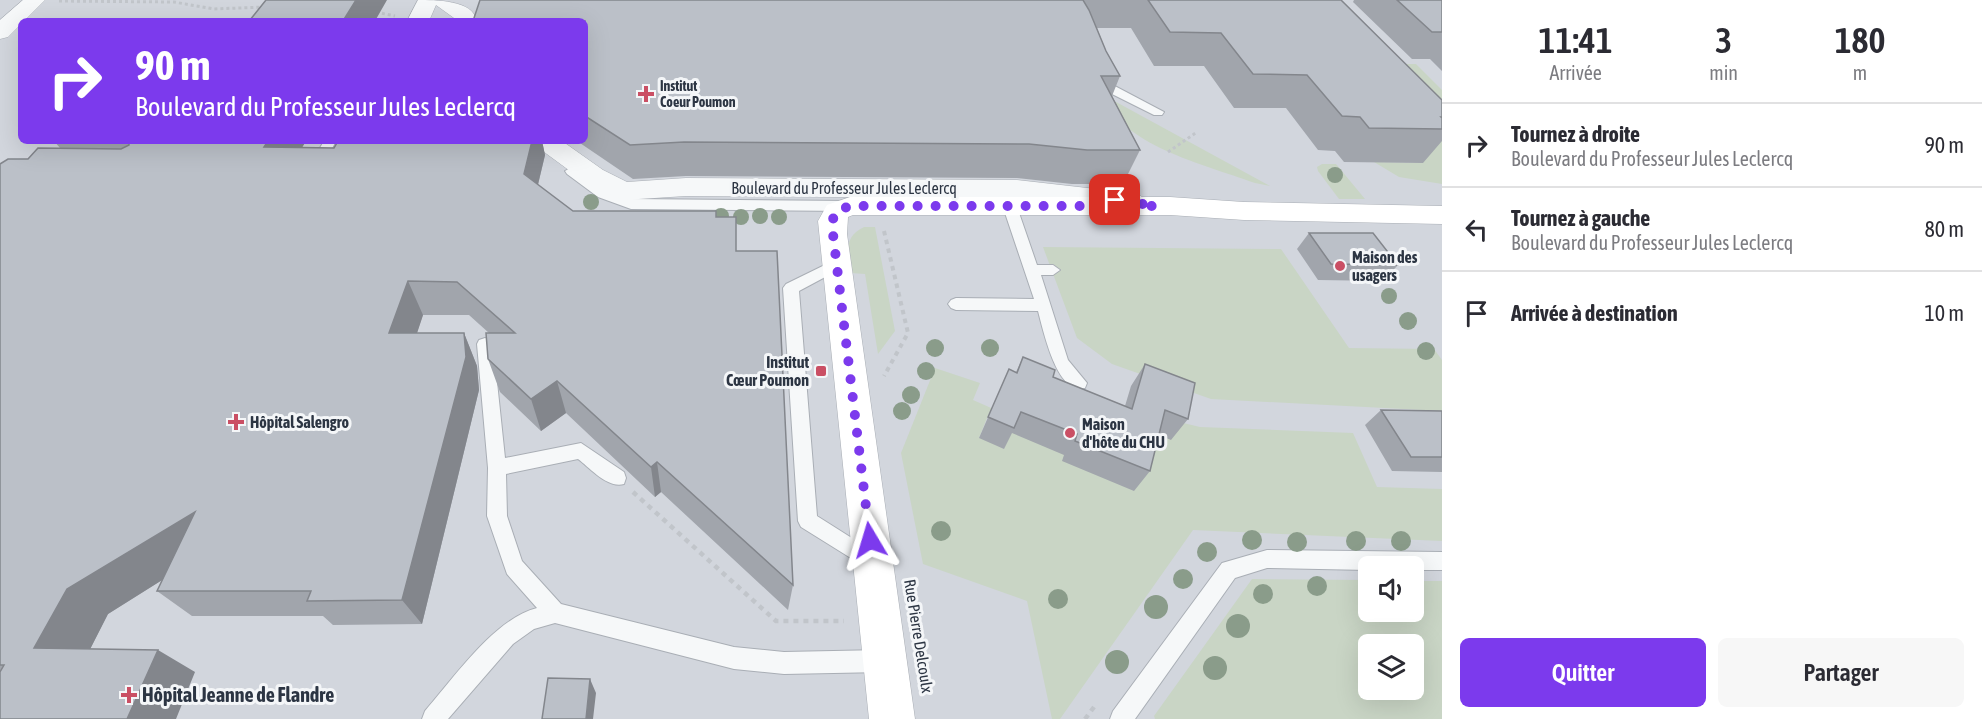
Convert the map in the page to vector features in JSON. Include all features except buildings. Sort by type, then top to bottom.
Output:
[{"type":"street","points":[[0,32],[35,0]]},
{"type":"street","points":[[442,0],[465,18]]},
{"type":"street","name":"Boulevard du Professeur Jules Leclercq","points":[[549,144],[599,179],[623,191],[686,187],[1017,189],[1156,206],[1244,211],[1442,215]]},
{"type":"street","points":[[864,206],[841,208],[832,221],[892,719]]},
{"type":"street","name":"Boulevard du Professeur Jules Leclercq","points":[[864,206],[1156,206]]},
{"type":"street","name":"Boulevard du Professeur Jules Leclercq","points":[[1113,207],[1166,212],[1252,228],[1442,231]]},
{"type":"lane","points":[[1097,68],[1104,85],[1158,112]]},
{"type":"lane","points":[[311,177],[328,144]]},
{"type":"lane","points":[[534,144],[603,194],[631,204],[864,206]]},
{"type":"lane","points":[[1010,207],[1044,305],[1061,363],[1079,383]]},
{"type":"lane","points":[[837,264],[791,288],[808,521],[873,563]]},
{"type":"lane","points":[[1032,270],[1053,270]]},
{"type":"lane","points":[[956,304],[1044,305]]},
{"type":"lane","points":[[485,344],[497,468],[497,516],[514,567],[555,613]]},
{"type":"lane","points":[[497,468],[581,451],[617,478]]},
{"type":"lane","points":[[1121,719],[1229,570],[1267,559],[1442,561]]},
{"type":"lane","points":[[433,719],[505,636],[530,620],[555,613],[734,658],[784,663],[885,661]]},
{"type":"path","points":[[55,1],[174,2],[214,9],[273,7]]},
{"type":"path","points":[[372,11],[398,17],[422,13]]},
{"type":"path","points":[[1168,152],[1197,132]]},
{"type":"path","points":[[864,206],[908,333],[879,383]]},
{"type":"path","points":[[617,478],[776,621],[880,621]]},
{"type":"shaded area","points":[[0,0],[1442,0],[1442,719],[0,719]]},
{"type":"green space","points":[[1386,64],[1416,64],[1442,90],[1442,184],[1399,177],[1374,162],[1422,163]]},
{"type":"green space","points":[[1096,91],[1270,186],[1188,160],[1145,139],[1125,126],[1109,110]]},
{"type":"green space","points":[[1322,164],[1336,164],[1365,199],[1339,199],[1318,171],[1317,167]]},
{"type":"green space","points":[[864,227],[875,227],[895,331],[878,354],[865,274],[850,273],[848,259],[850,241],[857,231]]},
{"type":"green space","points":[[1043,247],[1281,249],[1349,348],[1434,349],[1442,360],[1442,411],[1211,399],[1112,364],[1077,338]]},
{"type":"green space","points":[[935,368],[980,383],[973,400],[998,411],[989,413],[979,438],[1012,428],[1149,431],[1175,421],[1200,427],[1353,433],[1377,487],[1442,489],[1442,541],[1193,530],[1060,719],[1052,719],[1027,601],[923,564],[901,453]]},
{"type":"green space","points":[[1252,579],[1358,580],[1358,622],[1424,622],[1424,581],[1442,581],[1442,719],[1155,719],[1154,716]]},
{"type":"place","name":"Institut Coeur Poumon","points":[[646,94]]},
{"type":"place","name":"Maison des usagers","points":[[1340,266]]},
{"type":"place","name":"Institut Cœur Poumon","points":[[821,371]]},
{"type":"place","name":"Hôpital Salengro","points":[[236,422]]},
{"type":"place","name":"Maison d'hôte du CHU","points":[[1070,433]]},
{"type":"place","name":"Hôpital Jeanne de Flandre","points":[[129,695]]},
{"type":"route","points":[[870,540],[833,234],[832,221],[837,211],[850,206],[1156,206],[1115,200]]}]
